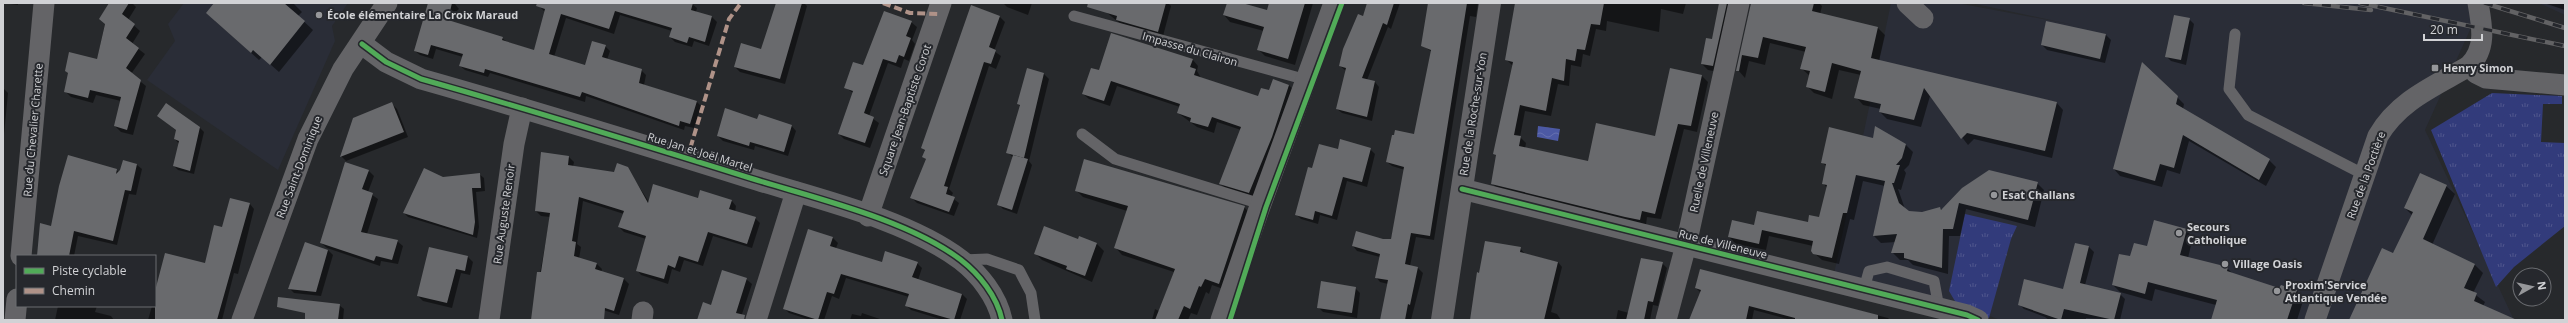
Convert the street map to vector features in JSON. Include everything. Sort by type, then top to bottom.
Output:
[{"type":"main road","name":"Rue de la Roche-sur-Yon","points":[[1442,320],[1490,3]]},
{"type":"street","name":"Rue du Chevalier Charette","points":[[21,255],[44,3]]},
{"type":"street","name":"Rue Saint-Dominique","points":[[242,320],[308,139],[343,69],[362,44],[387,3]]},
{"type":"street","name":"Square Jean-Baptiste Corot","points":[[868,216],[941,3]]},
{"type":"street","points":[[1221,320],[1261,204],[1334,3]]},
{"type":"street","name":"Ruelle de Villeneuve","points":[[1666,320],[1686,245],[1739,3]]},
{"type":"street","points":[[1906,3],[1923,18]]},
{"type":"street","name":"Rue de la Poctière","points":[[2315,320],[2378,136],[2387,120],[2400,107],[2469,66],[2478,58],[2482,47],[2478,3]]},
{"type":"street","name":"Rue Jan et Joël Martel","points":[[362,44],[386,62],[421,79],[522,108],[796,192],[868,216],[932,242],[961,260],[981,279],[993,296],[1002,320]]},
{"type":"street","points":[[2469,66],[2476,73],[2486,78],[2565,85]]},
{"type":"street","name":"Rue Auguste Renoir","points":[[488,320],[514,144],[522,108]]},
{"type":"street","name":"Rue de Villeneuve","points":[[1462,189],[1939,308],[1978,320]]},
{"type":"street","points":[[756,320],[796,192]]},
{"type":"street","points":[[3,301],[16,302]]},
{"type":"street","points":[[15,320],[16,307]]},
{"type":"lane","name":"Impasse du Clairon","points":[[1074,16],[1307,80]]},
{"type":"lane","points":[[2235,34],[2229,90],[2248,115],[2365,175]]},
{"type":"lane","points":[[1082,134],[1115,159],[1261,204]]},
{"type":"lane","points":[[961,260],[987,259],[1019,270],[1031,293],[1035,320]]},
{"type":"lane","points":[[1864,289],[1868,271],[1887,267],[1934,281],[1939,308]]},
{"type":"shaded area","points":[[184,3],[348,3],[332,26],[335,41],[278,170],[147,80],[175,41],[168,24]]},
{"type":"shaded area","points":[[1891,3],[1957,3],[2074,25],[1971,3],[2482,3],[2425,130],[2514,320],[2000,320],[1957,303],[1834,274]]},
{"type":"shaded area","points":[[2539,3],[2565,3],[2565,15]]},
{"type":"green space","points":[[2492,93],[2562,96],[2562,104],[2543,104],[2541,142],[2565,143],[2565,226],[2514,267],[2512,267],[2512,269],[2496,287],[2431,130]]},
{"type":"green space","points":[[1965,214],[2017,226],[2011,239],[1989,318],[1959,308],[1949,291]]},
{"type":"water","points":[[1538,126],[1560,129],[1558,141],[1537,137]]},
{"type":"building","points":[[109,3],[129,3],[122,14],[135,24],[126,38],[139,48],[126,68],[141,80],[127,130],[114,126],[121,97],[90,90],[88,98],[64,92],[68,73],[65,71],[69,52],[97,59],[105,24],[99,19]]},
{"type":"building","points":[[214,3],[284,3],[305,21],[270,65],[253,50],[251,53],[206,13]]},
{"type":"building","points":[[428,3],[452,3],[448,20],[503,37],[502,40],[534,50],[545,9],[536,6],[537,3],[693,3],[691,10],[712,16],[705,42],[689,37],[687,43],[669,37],[672,28],[615,11],[609,29],[561,14],[549,54],[585,65],[592,41],[606,45],[602,57],[642,69],[639,83],[697,101],[690,124],[680,121],[679,126],[582,92],[580,97],[485,69],[484,73],[459,66],[463,54],[431,45],[428,55],[414,51]]},
{"type":"building","points":[[776,3],[802,3],[780,79],[734,67],[741,43],[761,49]]},
{"type":"building","points":[[1088,3],[1166,3],[1158,32],[1116,20],[1117,16],[1087,7]]},
{"type":"building","points":[[1227,3],[1242,3],[1267,10],[1269,3],[1305,3],[1288,59],[1257,50],[1264,27],[1223,15]]},
{"type":"building","points":[[1367,3],[1394,3],[1387,25],[1383,23],[1362,78],[1375,81],[1367,117],[1336,109],[1346,68],[1339,66],[1343,49],[1358,14],[1363,16]]},
{"type":"building","points":[[1428,3],[1467,3],[1430,236],[1411,233],[1405,264],[1418,267],[1410,305],[1408,304],[1405,320],[1380,320],[1388,280],[1375,278],[1380,254],[1352,246],[1356,231],[1383,239],[1391,239],[1404,167],[1386,162],[1392,135],[1394,135],[1395,130],[1414,134],[1431,50],[1421,46]]},
{"type":"building","points":[[1515,3],[1604,3],[1600,25],[1591,24],[1585,50],[1577,49],[1575,61],[1566,59],[1564,81],[1552,78],[1546,111],[1520,105],[1514,135],[1521,136],[1519,146],[1588,161],[1596,123],[1655,136],[1670,68],[1702,75],[1691,126],[1678,124],[1655,214],[1642,211],[1640,220],[1491,184],[1496,155],[1493,154],[1513,62],[1505,60]]},
{"type":"building","points":[[1719,3],[1727,3],[1713,66],[1701,64],[1706,38],[1712,39]]},
{"type":"building","points":[[1751,3],[1814,3],[1812,11],[1878,27],[1871,58],[2057,102],[2045,151],[1967,133],[1961,139],[1924,88],[1914,120],[1879,112],[1881,104],[1854,98],[1861,71],[1832,63],[1825,92],[1806,87],[1810,71],[1800,69],[1806,47],[1763,37],[1758,58],[1742,55],[1739,71],[1736,71]]},
{"type":"building","points":[[971,5],[1000,16],[989,47],[996,50],[991,64],[984,62],[944,186],[948,187],[946,194],[955,197],[949,212],[910,198],[926,159],[922,157],[925,150],[921,148]]},
{"type":"building","points":[[884,11],[912,21],[906,36],[911,38],[904,57],[899,55],[896,63],[883,59],[864,113],[874,117],[865,143],[838,134],[853,91],[844,88],[853,62],[863,65]]},
{"type":"building","points":[[2174,15],[2190,18],[2181,60],[2165,57]]},
{"type":"building","points":[[2046,21],[2106,34],[2100,59],[2041,45]]},
{"type":"building","points":[[1111,33],[1193,59],[1190,67],[1196,69],[1194,75],[1258,96],[1261,88],[1269,90],[1273,79],[1289,85],[1272,137],[1249,193],[1219,184],[1241,127],[1212,117],[1208,127],[1190,122],[1191,118],[1177,113],[1180,104],[1111,81],[1104,101],[1082,94],[1091,68],[1099,70]]},
{"type":"building","points":[[2142,62],[2178,96],[2176,104],[2270,159],[2259,180],[2183,135],[2174,168],[2160,164],[2155,181],[2113,169]]},
{"type":"building","points":[[1027,68],[1044,73],[1024,158],[1006,153],[1020,105],[1017,104]]},
{"type":"building","points":[[392,102],[404,132],[340,157],[353,118]]},
{"type":"building","points":[[166,103],[200,127],[190,171],[173,166],[179,141],[174,139],[176,130],[157,116]]},
{"type":"building","points":[[725,108],[757,119],[759,114],[792,125],[784,152],[750,142],[749,146],[717,136]]},
{"type":"building","points":[[1875,126],[1906,144],[1902,158],[1896,165],[1900,165],[1894,183],[1892,183],[1899,203],[1909,211],[1922,212],[1940,207],[1941,210],[1962,188],[1989,170],[2038,182],[2028,220],[1959,203],[1953,229],[1943,229],[1942,268],[1904,258],[1904,253],[1891,253],[1897,234],[1873,236],[1885,181],[1856,175],[1847,213],[1843,213],[1832,258],[1813,254],[1811,251],[1813,241],[1762,230],[1759,244],[1728,237],[1732,220],[1754,225],[1757,211],[1808,222],[1809,215],[1819,217],[1827,185],[1822,184],[1826,164],[1821,163],[1829,127],[1873,138]]},
{"type":"building","points":[[1340,139],[1371,148],[1362,182],[1343,177],[1332,216],[1315,211],[1313,220],[1295,215],[1308,167],[1312,168],[1319,144],[1338,149]]},
{"type":"building","points":[[541,152],[569,156],[568,165],[614,172],[617,163],[628,167],[648,203],[653,184],[698,198],[700,190],[732,200],[729,209],[756,217],[747,244],[708,232],[698,262],[679,256],[675,268],[668,265],[664,279],[636,271],[646,236],[618,227],[624,211],[579,197],[572,241],[576,242],[574,256],[597,263],[595,269],[624,278],[614,311],[605,308],[604,320],[531,320],[537,272],[541,272],[550,213],[535,211]]},
{"type":"building","points":[[68,155],[117,169],[116,174],[120,170],[123,160],[137,164],[131,191],[125,190],[113,241],[74,231],[69,255],[37,255],[40,223],[51,226],[59,186]]},
{"type":"building","points":[[1013,155],[1028,159],[1012,210],[997,205]]},
{"type":"building","points":[[1084,159],[1245,206],[1219,284],[1205,279],[1201,287],[1199,286],[1190,309],[1184,306],[1178,320],[1155,320],[1175,269],[1114,248],[1128,206],[1075,191]]},
{"type":"building","points":[[345,162],[369,170],[362,189],[373,193],[361,232],[398,240],[392,260],[376,256],[374,261],[320,243]]},
{"type":"building","points":[[424,168],[443,177],[480,173],[481,188],[472,188],[475,222],[473,235],[403,213]]},
{"type":"building","points":[[2420,173],[2447,185],[2423,239],[2475,264],[2464,288],[2477,293],[2474,301],[2517,320],[2349,320],[2382,248],[2393,253],[2413,212],[2404,208]]},
{"type":"building","points":[[230,198],[250,203],[217,320],[155,320],[156,287],[165,253],[205,263],[214,225],[222,227]]},
{"type":"building","points":[[2154,220],[2187,229],[2180,255],[2228,267],[2227,271],[2279,288],[2281,285],[2297,290],[2287,320],[2211,320],[2217,300],[2148,282],[2145,294],[2112,285],[2119,254],[2130,256],[2134,243],[2147,246]]},
{"type":"building","points":[[1044,226],[1078,239],[1079,236],[1097,243],[1085,276],[1066,269],[1067,266],[1034,254]]},
{"type":"building","points":[[808,229],[833,237],[830,246],[882,262],[885,251],[918,262],[912,277],[962,294],[954,320],[905,306],[909,294],[841,274],[834,294],[827,292],[818,320],[783,309]]},
{"type":"building","points":[[1485,241],[1521,247],[1520,252],[1558,262],[1544,320],[1470,320],[1477,272],[1479,273]]},
{"type":"building","points":[[305,242],[328,250],[316,292],[288,289]]},
{"type":"building","points":[[2075,243],[2089,246],[2080,283],[2121,293],[2114,320],[2064,309],[2061,320],[2018,305],[2024,279],[2063,289]]},
{"type":"building","points":[[429,247],[468,256],[465,271],[456,269],[447,303],[417,296]]},
{"type":"building","points":[[1641,258],[1663,262],[1653,302],[1648,301],[1644,320],[1626,320]]},
{"type":"building","points":[[1700,269],[1878,315],[1878,320],[1795,320],[1795,318],[1749,306],[1746,320],[1689,320],[1701,290],[1695,288]]},
{"type":"building","points":[[722,270],[747,278],[736,313],[745,315],[744,320],[697,320],[703,302],[711,305]]},
{"type":"building","points":[[1321,281],[1356,287],[1352,313],[1317,308]]},
{"type":"building","points":[[278,297],[340,304],[338,320],[305,320],[305,313],[277,307]]},
{"type":"railway","points":[[2304,3],[2371,10]]},
{"type":"railway","points":[[2360,3],[2565,46]]},
{"type":"railway","points":[[2484,3],[2565,28]]},
{"type":"marked path","points":[[687,159],[729,19],[741,3]]},
{"type":"marked path","points":[[883,3],[910,13],[938,14]]},
{"type":"cycle path","points":[[1230,320],[1266,207],[1342,3]]},
{"type":"cycle path","points":[[362,44],[386,62],[421,79],[831,202],[887,221],[939,246],[968,266],[981,279],[992,294],[1000,311],[1002,320]]},
{"type":"cycle path","points":[[1462,189],[1967,315],[1978,320]]},
{"type":"place","name":"École élémentaire La Croix Maraud","points":[[319,15]]},
{"type":"place","name":"Henry Simon","points":[[2435,68]]},
{"type":"place","name":"Esat Challans","points":[[1994,195]]},
{"type":"place","name":"Secours Catholique","points":[[2179,233]]},
{"type":"place","name":"Village Oasis","points":[[2225,264]]},
{"type":"place","name":"Proxim'Service Atlantique Vendée","points":[[2277,291]]}]
